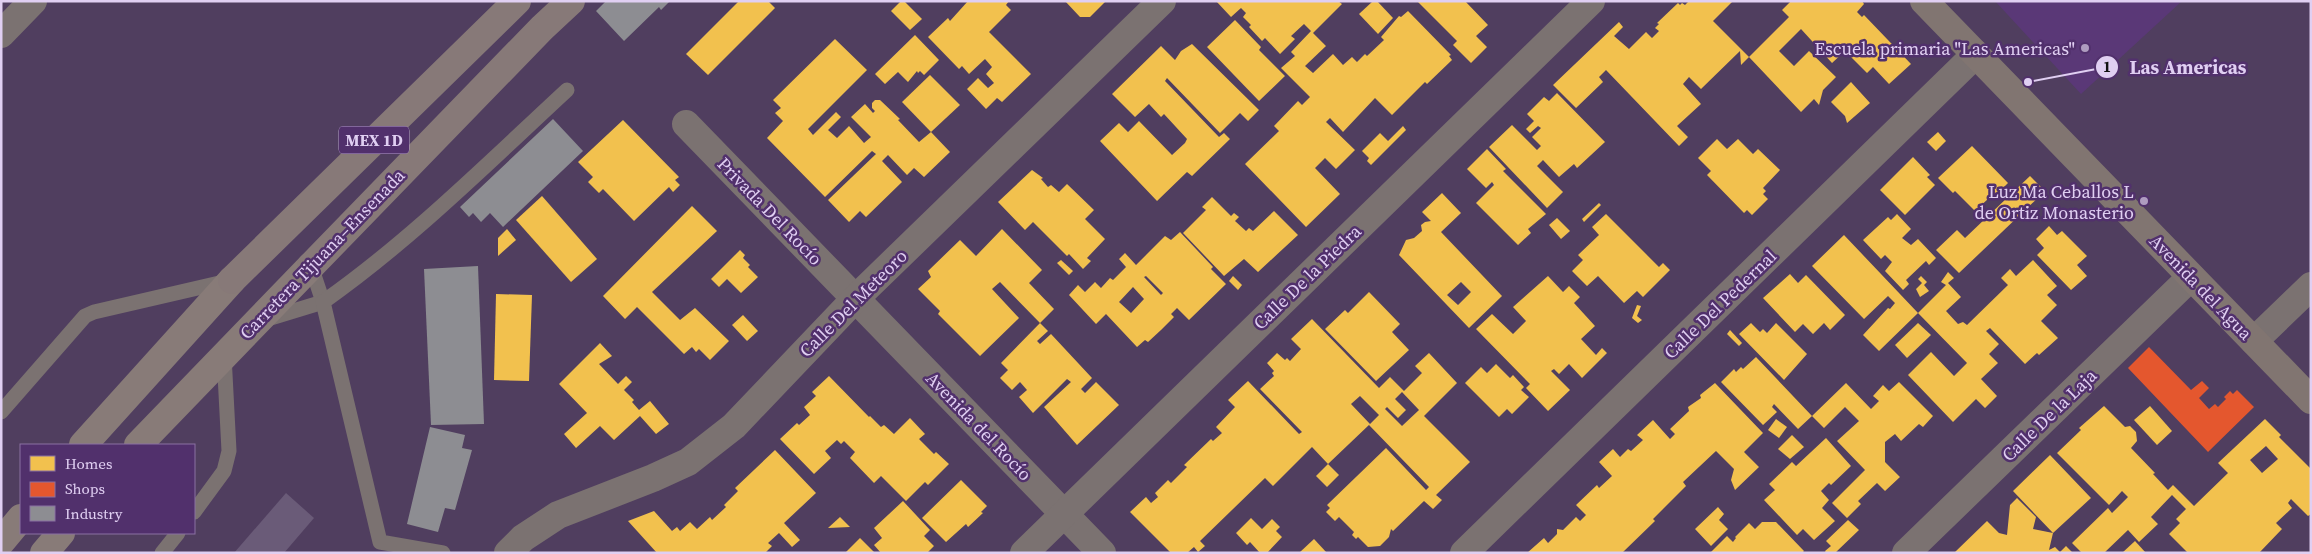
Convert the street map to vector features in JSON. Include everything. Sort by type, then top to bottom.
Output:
[{"type":"highway","name":"MEX 1D","points":[[84,444],[232,280],[517,1]]},
{"type":"highway","name":"Carretera Tijuana–Ensenada","points":[[139,444],[542,28],[571,1]]},
{"type":"highway","points":[[1,542],[20,519]]},
{"type":"highway","points":[[44,553],[60,534]]},
{"type":"main road","name":"Avenida del Agua","points":[[1924,1],[2311,400]]},
{"type":"street","points":[[1,34],[34,1]]},
{"type":"street","name":"Calle Del Meteoro","points":[[508,553],[523,538],[558,515],[653,478],[688,462],[734,426],[855,299],[1162,1]]},
{"type":"street","name":"Calle De la Piedra","points":[[1024,553],[1591,1]]},
{"type":"street","name":"Calle Del Pedernal","points":[[1464,553],[1976,54]]},
{"type":"street","name":"Privada Del Rocío","points":[[686,124],[855,299]]},
{"type":"street","name":"Calle De la Laja","points":[[1906,553],[2191,277]]},
{"type":"street","points":[[2254,341],[2311,286]]},
{"type":"street","name":"Avenida del Rocío","points":[[855,299],[1102,553]]},
{"type":"lane","points":[[256,323],[323,302],[348,285],[437,211],[567,90]]},
{"type":"lane","points":[[311,266],[323,302],[380,542],[443,553]]},
{"type":"lane","points":[[1,412],[85,316],[94,312],[232,280]]},
{"type":"lane","points":[[195,511],[224,471],[229,451],[224,355]]},
{"type":"lane","points":[[162,553],[177,534]]},
{"type":"shaded area","name":"Escuela primaria \"Las Americas\"","points":[[1995,1],[2182,1],[2081,94]]},
{"type":"building: Homes","points":[[739,1],[768,1],[775,8],[708,75],[686,54]]},
{"type":"building: Homes","points":[[901,1],[904,1],[922,19],[910,30],[891,11]]},
{"type":"building: Homes","points":[[968,1],[1009,1],[1006,5],[1011,10],[989,32],[1031,74],[1002,102],[997,98],[986,109],[967,89],[978,78],[988,88],[994,83],[986,74],[992,67],[985,59],[969,74],[962,66],[959,69],[928,37],[948,18],[950,21]]},
{"type":"building: Homes","points":[[1065,1],[1106,1],[1090,17],[1080,17]]},
{"type":"building: Homes","points":[[1216,1],[1338,1],[1342,4],[1313,33],[1326,46],[1305,66],[1313,73],[1333,54],[1343,65],[1352,57],[1357,62],[1365,54],[1367,56],[1384,40],[1381,37],[1399,16],[1401,17],[1408,11],[1451,55],[1449,56],[1452,60],[1427,84],[1425,82],[1392,115],[1375,98],[1343,132],[1330,118],[1326,122],[1355,150],[1336,169],[1325,158],[1315,168],[1340,194],[1306,227],[1245,164],[1279,131],[1274,126],[1298,101],[1302,105],[1310,97],[1281,68],[1295,56],[1291,52],[1311,31],[1304,24],[1291,36],[1295,39],[1280,54],[1265,38],[1262,41],[1249,27],[1251,25],[1243,17],[1246,13],[1241,8],[1231,17]]},
{"type":"building: Homes","points":[[1373,1],[1377,1],[1393,18],[1378,34],[1359,14]]},
{"type":"building: Homes","points":[[1417,1],[1465,1],[1488,25],[1476,36],[1487,47],[1471,63],[1453,45],[1457,41]]},
{"type":"building: Homes","points":[[1689,1],[1733,1],[1713,21],[1749,57],[1741,65],[1740,51],[1701,89],[1689,77],[1683,84],[1701,104],[1677,126],[1688,137],[1679,146],[1606,70],[1599,77],[1603,82],[1576,108],[1553,85],[1619,22],[1623,27],[1614,36],[1629,49],[1646,32],[1652,38],[1659,31],[1655,28],[1659,24],[1657,23],[1678,3],[1685,5]]},
{"type":"building: Homes","points":[[1791,1],[1862,1],[1864,4],[1857,12],[1862,17],[1864,15],[1911,64],[1889,84],[1873,67],[1867,73],[1845,51],[1832,63],[1801,29],[1779,51],[1794,66],[1809,51],[1836,77],[1823,90],[1819,105],[1814,99],[1801,112],[1749,57],[1789,17],[1782,10]]},
{"type":"building: Homes","points":[[1235,20],[1261,47],[1259,50],[1285,76],[1259,101],[1207,47]]},
{"type":"building: Homes","points":[[915,35],[939,60],[924,75],[917,71],[908,82],[898,72],[885,84],[875,74]]},
{"type":"building: Homes","points":[[835,39],[867,70],[808,129],[813,135],[836,112],[841,117],[828,130],[837,138],[849,126],[864,143],[871,137],[851,117],[865,104],[873,113],[875,111],[872,108],[872,103],[875,100],[880,100],[900,119],[898,120],[919,142],[931,132],[950,152],[924,177],[914,168],[907,175],[888,155],[882,161],[902,182],[866,217],[860,211],[849,222],[828,200],[876,154],[872,151],[825,197],[767,138],[783,121],[775,113],[781,108],[773,100]]},
{"type":"building: Homes","points":[[1192,44],[1259,110],[1248,121],[1240,113],[1220,133],[1167,78],[1165,81],[1219,137],[1224,133],[1230,139],[1192,176],[1187,172],[1157,201],[1100,141],[1119,123],[1128,132],[1139,121],[1172,155],[1185,143],[1187,139],[1164,114],[1161,117],[1149,104],[1135,117],[1112,94],[1161,46],[1175,60],[1181,51]]},
{"type":"building: Homes","points":[[930,75],[960,105],[931,132],[902,102]]},
{"type":"building: Homes","points":[[1851,82],[1870,103],[1847,123],[1845,116],[1831,102]]},
{"type":"building: Homes","points":[[1557,93],[1605,142],[1577,168],[1574,164],[1559,177],[1543,160],[1537,166],[1563,192],[1547,208],[1489,147],[1512,125],[1537,150],[1541,146],[1532,137],[1541,128],[1538,126],[1530,133],[1526,129],[1534,121],[1527,114],[1544,97],[1549,101]]},
{"type":"building: Homes","points":[[623,120],[679,177],[675,180],[680,185],[673,192],[669,187],[634,221],[603,189],[599,193],[588,182],[593,177],[578,162]]},
{"type":"building: Homes","points":[[1403,126],[1406,130],[1371,165],[1367,161],[1369,158],[1362,151],[1380,133],[1388,141]]},
{"type":"building: Homes","points":[[1938,132],[1946,141],[1936,151],[1927,142]]},
{"type":"building: Homes","points":[[1717,139],[1727,149],[1738,139],[1753,154],[1758,149],[1780,170],[1763,188],[1766,191],[1763,194],[1768,199],[1752,215],[1747,210],[1744,213],[1707,175],[1711,171],[1698,158]]},
{"type":"building: Homes","points":[[1972,146],[2008,183],[1991,200],[1989,198],[1975,211],[1955,191],[1953,193],[1938,178]]},
{"type":"building: Homes","points":[[1487,149],[1506,169],[1503,171],[1546,214],[1528,229],[1531,233],[1518,245],[1476,203],[1494,185],[1492,182],[1486,188],[1467,169]]},
{"type":"building: Homes","points":[[1913,157],[1930,175],[1927,177],[1935,185],[1905,215],[1880,190]]},
{"type":"building: Homes","points":[[1032,170],[1043,178],[1041,179],[1048,187],[1051,185],[1059,192],[1067,184],[1094,210],[1085,219],[1105,239],[1087,258],[1091,261],[1083,269],[1033,222],[1025,230],[998,202]]},
{"type":"building: Homes","points":[[2030,176],[2045,191],[1959,273],[1936,250],[1957,230],[1965,238]]},
{"type":"building: Homes","points":[[1442,193],[1461,213],[1441,232],[1502,296],[1469,328],[1399,255],[1406,240],[1414,238],[1422,231],[1421,225],[1431,221],[1422,212]],"holes":[[[1461,282],[1471,292],[1458,305],[1447,295]]]},
{"type":"building: Homes","points":[[542,196],[597,259],[571,282],[516,220]]},
{"type":"building: Homes","points":[[1212,197],[1231,216],[1234,213],[1239,217],[1235,221],[1246,231],[1249,228],[1253,231],[1274,211],[1298,235],[1258,272],[1244,259],[1224,276],[1183,233],[1206,210],[1202,207]]},
{"type":"building: Homes","points":[[1599,203],[1601,205],[1584,222],[1582,219]]},
{"type":"building: Homes","points":[[692,206],[717,231],[652,292],[680,320],[695,308],[729,341],[710,360],[699,349],[696,352],[692,347],[684,354],[637,307],[625,319],[603,296]]},
{"type":"building: Homes","points":[[1606,214],[1659,267],[1663,263],[1670,270],[1643,297],[1637,291],[1624,303],[1598,276],[1587,286],[1572,271],[1583,260],[1578,255],[1599,235],[1592,227]]},
{"type":"building: Homes","points":[[1897,214],[1911,229],[1902,238],[1911,245],[1918,239],[1936,258],[1929,265],[1926,261],[1906,280],[1909,284],[1903,290],[1885,271],[1892,262],[1885,255],[1881,259],[1863,240],[1888,217],[1891,220]]},
{"type":"building: Homes","points":[[1557,218],[1570,231],[1561,239],[1549,225]]},
{"type":"building: Homes","points":[[2049,226],[2057,235],[2062,231],[2087,256],[2077,265],[2087,276],[2071,290],[2037,255],[2044,248],[2036,239]]},
{"type":"building: Homes","points":[[507,229],[516,240],[498,256],[498,238]]},
{"type":"building: Homes","points":[[1002,229],[1042,270],[1029,283],[1054,309],[1040,323],[1000,282],[992,289],[1019,318],[980,356],[938,314],[940,311],[918,289],[931,277],[928,271],[960,240],[976,256]]},
{"type":"building: Homes","points":[[1180,232],[1213,267],[1211,269],[1226,284],[1189,320],[1177,308],[1171,314],[1174,317],[1161,330],[1148,342],[1145,340],[1137,347],[1106,314],[1096,324],[1069,295],[1078,285],[1085,292],[1095,282],[1101,288],[1110,278],[1113,280],[1126,267],[1119,259],[1125,253],[1136,265],[1165,236],[1171,240]],"holes":[[[1146,276],[1163,293],[1161,295],[1144,277]],[[1133,287],[1144,299],[1131,313],[1119,302]]]},
{"type":"building: Homes","points":[[1844,235],[1918,313],[1879,351],[1863,335],[1895,303],[1888,296],[1864,319],[1812,266]]},
{"type":"building: Homes","points":[[740,250],[745,255],[743,258],[750,265],[748,267],[758,277],[741,293],[727,279],[719,287],[711,279]]},
{"type":"building: Homes","points":[[1061,260],[1073,271],[1069,275],[1057,263]]},
{"type":"building: Homes","points":[[2033,260],[2057,286],[2047,295],[2057,305],[2041,321],[2058,338],[2039,355],[2037,353],[2025,364],[1990,328],[1986,331],[1999,344],[1989,354],[1998,363],[1981,379],[1997,396],[1985,408],[1976,399],[1953,422],[1908,375],[1931,352],[1954,376],[1967,363],[1918,313],[1946,285],[1941,282],[1948,272],[1954,278],[1948,283],[1961,297],[1946,311],[1958,324],[1963,322],[1967,325],[2008,285],[2001,278],[2010,269],[2016,276]]},
{"type":"building: Homes","points":[[1790,274],[1798,283],[1806,275],[1845,315],[1830,330],[1824,323],[1813,334],[1803,324],[1795,332],[1763,298]]},
{"type":"building: Homes","points":[[1233,276],[1242,285],[1238,290],[1229,281]]},
{"type":"building: Homes","points":[[1548,276],[1563,292],[1569,286],[1580,297],[1574,303],[1595,326],[1581,339],[1596,355],[1602,348],[1607,353],[1582,378],[1569,364],[1559,374],[1554,369],[1551,371],[1570,390],[1548,411],[1526,388],[1530,384],[1476,329],[1492,314],[1513,334],[1526,321],[1513,307]]},
{"type":"building: Homes","points":[[1921,276],[1927,282],[1924,285],[1929,291],[1920,297],[1916,289],[1922,283],[1918,279]]},
{"type":"building: Homes","points":[[1369,292],[1400,324],[1392,332],[1409,350],[1376,381],[1325,329],[1345,310],[1348,313]]},
{"type":"building: Homes","points":[[496,294],[532,295],[529,381],[494,380]]},
{"type":"building: Homes","points":[[1637,305],[1641,306],[1637,316],[1642,320],[1638,323],[1632,318]]},
{"type":"building: Homes","points":[[743,315],[758,331],[747,341],[732,325]]},
{"type":"building: Homes","points":[[1312,319],[1379,388],[1390,377],[1404,391],[1422,373],[1415,366],[1429,353],[1457,383],[1424,416],[1470,462],[1436,495],[1442,500],[1433,509],[1424,501],[1393,531],[1391,529],[1389,537],[1380,546],[1368,547],[1358,537],[1356,539],[1352,535],[1354,532],[1339,517],[1335,521],[1326,512],[1330,508],[1327,505],[1386,448],[1426,490],[1429,487],[1370,424],[1328,464],[1312,447],[1273,486],[1265,478],[1200,541],[1205,546],[1198,552],[1194,547],[1187,553],[1171,553],[1130,512],[1146,497],[1151,503],[1158,497],[1155,493],[1168,480],[1171,483],[1187,467],[1184,465],[1211,439],[1213,441],[1222,433],[1216,427],[1235,407],[1228,400],[1248,381],[1299,434],[1302,432],[1260,389],[1274,376],[1272,373],[1274,371],[1267,363],[1277,353],[1285,360],[1287,358],[1290,361],[1301,349],[1291,339]],"holes":[[[1402,392],[1419,410],[1402,426],[1385,409],[1387,407],[1398,418],[1406,410],[1395,399]],[[1360,396],[1379,415],[1370,424],[1351,404]]]},
{"type":"building: Homes","points":[[1040,323],[1048,331],[1037,341],[1040,344],[1051,334],[1092,378],[1081,389],[1085,393],[1096,382],[1119,405],[1077,445],[1044,407],[1071,382],[1067,379],[1033,413],[1019,397],[1027,390],[1020,382],[1012,390],[1000,378],[1008,370],[1001,363]]},
{"type":"building: Homes","points":[[1751,323],[1760,332],[1763,329],[1767,333],[1776,323],[1807,354],[1784,380],[1739,334]]},
{"type":"building: Homes","points":[[1918,323],[1931,335],[1907,358],[1895,345]]},
{"type":"building: Homes","points":[[1730,330],[1742,343],[1739,346],[1727,334]]},
{"type":"building: Homes","points":[[600,343],[612,356],[599,364],[618,384],[626,376],[632,382],[624,390],[634,400],[632,402],[639,410],[650,401],[669,424],[656,434],[640,416],[614,440],[600,426],[576,448],[564,434],[587,413],[559,384]]},
{"type":"building: Homes","points":[[1756,357],[1812,416],[1798,429],[1774,404],[1772,407],[1777,412],[1763,425],[1721,382],[1734,369],[1736,372],[1741,367],[1743,369]]},
{"type":"building: Homes","points":[[1496,364],[1510,378],[1513,375],[1524,387],[1521,390],[1529,397],[1512,414],[1507,409],[1499,417],[1465,383],[1481,367],[1487,373]]},
{"type":"building: Homes","points":[[829,376],[869,417],[881,427],[884,425],[894,434],[910,418],[925,434],[919,439],[934,454],[936,452],[949,464],[928,485],[925,482],[906,501],[881,476],[874,483],[850,458],[855,452],[844,441],[841,444],[837,440],[825,451],[831,458],[814,474],[780,439],[797,423],[799,425],[810,415],[804,407],[816,396],[812,392]]},
{"type":"building: Homes","points":[[1899,382],[1933,416],[1923,427],[1919,424],[1901,441],[1895,434],[1885,442],[1885,462],[1900,477],[1885,491],[1877,483],[1858,501],[1861,504],[1847,518],[1832,503],[1865,470],[1837,441],[1859,421],[1845,407],[1824,428],[1812,416],[1846,383],[1871,409],[1879,401],[1873,396],[1883,385],[1889,391]]},
{"type":"building: Homes","points":[[1715,383],[1763,433],[1744,452],[1759,467],[1735,490],[1731,480],[1734,469],[1716,451],[1683,482],[1686,486],[1653,519],[1655,521],[1622,553],[1527,553],[1544,538],[1548,543],[1557,534],[1557,529],[1563,530],[1576,517],[1580,521],[1586,515],[1576,505],[1597,485],[1599,488],[1612,476],[1599,462],[1613,449],[1620,457],[1628,449],[1631,451],[1643,440],[1637,435],[1653,420],[1670,439],[1675,434],[1670,429],[1689,411],[1688,407],[1701,398],[1700,395]]},
{"type":"building: Homes","points":[[2104,406],[2125,427],[2130,426],[2136,432],[2137,441],[2131,448],[2155,473],[2153,474],[2168,490],[2173,485],[2194,506],[2228,473],[2218,463],[2265,419],[2281,435],[2279,437],[2311,469],[2311,514],[2308,516],[2291,499],[2288,503],[2292,508],[2276,523],[2282,529],[2259,553],[2188,553],[2169,534],[2180,523],[2176,519],[2186,509],[2172,495],[2151,517],[2158,524],[2139,542],[2128,530],[2104,553],[2082,553],[2072,543],[2108,508],[2112,513],[2128,497],[2122,491],[2109,505],[2057,453],[2081,430],[2079,428]],"holes":[[[2266,446],[2278,459],[2262,473],[2250,460]]]},
{"type":"building: Homes","points":[[2150,406],[2172,431],[2157,445],[2134,420]]},
{"type":"building: Homes","points":[[1776,419],[1787,427],[1779,438],[1768,430]]},
{"type":"building: Homes","points":[[1792,435],[1804,447],[1790,459],[1778,449]]},
{"type":"building: Homes","points":[[1826,438],[1851,466],[1831,485],[1829,483],[1821,491],[1829,500],[1822,508],[1835,521],[1814,540],[1803,529],[1797,535],[1764,500],[1775,490],[1769,484],[1792,462],[1796,466]]},
{"type":"building: Homes","points":[[775,450],[816,493],[784,523],[800,540],[792,547],[779,533],[768,543],[772,546],[765,553],[657,553],[628,521],[654,511],[672,531],[677,527],[680,531],[690,522],[697,529],[710,517],[712,520],[726,507],[724,505],[738,491],[735,488]]},
{"type":"building: Homes","points":[[2050,455],[2091,498],[2053,533],[2013,491]]},
{"type":"building: Homes","points":[[1328,464],[1339,475],[1327,487],[1316,476]]},
{"type":"building: Homes","points":[[961,480],[987,506],[981,512],[983,513],[968,527],[966,524],[946,542],[922,518]]},
{"type":"building: Homes","points":[[2017,498],[2036,517],[2033,529],[2053,533],[2049,550],[2055,547],[2060,552],[2066,546],[2073,553],[1954,553],[1987,521],[1999,533],[2007,535],[2010,505]]},
{"type":"building: Homes","points":[[903,501],[930,530],[924,536],[934,546],[927,553],[881,553],[874,545],[882,538],[874,528]]},
{"type":"building: Homes","points":[[1718,507],[1724,514],[1719,520],[1728,529],[1711,546],[1695,529]]},
{"type":"building: Homes","points":[[840,517],[850,527],[828,528]]},
{"type":"building: Homes","points":[[1251,518],[1262,529],[1272,519],[1280,527],[1276,531],[1282,537],[1267,553],[1260,553],[1250,542],[1247,545],[1236,533]]},
{"type":"building: Homes","points":[[1848,520],[1859,530],[1835,553],[1826,553],[1825,551],[1831,546],[1826,541]]},
{"type":"building: Homes","points":[[1762,522],[1776,522],[1804,551],[1802,553],[1711,552],[1727,536],[1733,542],[1735,537],[1749,523],[1755,529]]},
{"type":"building: Homes","points":[[860,538],[875,553],[845,553]]},
{"type":"building: Homes","points":[[1314,539],[1327,553],[1299,553]]},
{"type":"building: Homes","points":[[2135,541],[2146,553],[2122,553]]},
{"type":"building: Shops","points":[[2149,347],[2191,390],[2202,381],[2209,388],[2199,398],[2209,409],[2215,404],[2218,407],[2226,399],[2224,397],[2230,391],[2233,394],[2237,390],[2254,407],[2208,452],[2128,368]]},
{"type":"building: Industry","points":[[606,1],[670,1],[661,10],[659,7],[624,41],[596,11]]},
{"type":"building: Industry","points":[[553,119],[583,151],[503,227],[490,213],[481,222],[473,213],[469,217],[460,207]]},
{"type":"building: Industry","points":[[478,266],[484,424],[431,425],[424,269]]},
{"type":"building: Industry","points":[[430,427],[465,435],[462,448],[472,450],[455,510],[445,508],[438,532],[407,524]]},
{"type":"building: Other","points":[[286,493],[314,518],[284,553],[234,553]]},
{"type":"place","name":"Escuela primaria \"Las Americas\"","points":[[2085,48]]},
{"type":"place","name":"Las Americas","points":[[2028,82]]},
{"type":"place","name":"Luz Ma Ceballos L de Ortiz Monasterio","points":[[2144,201]]}]
